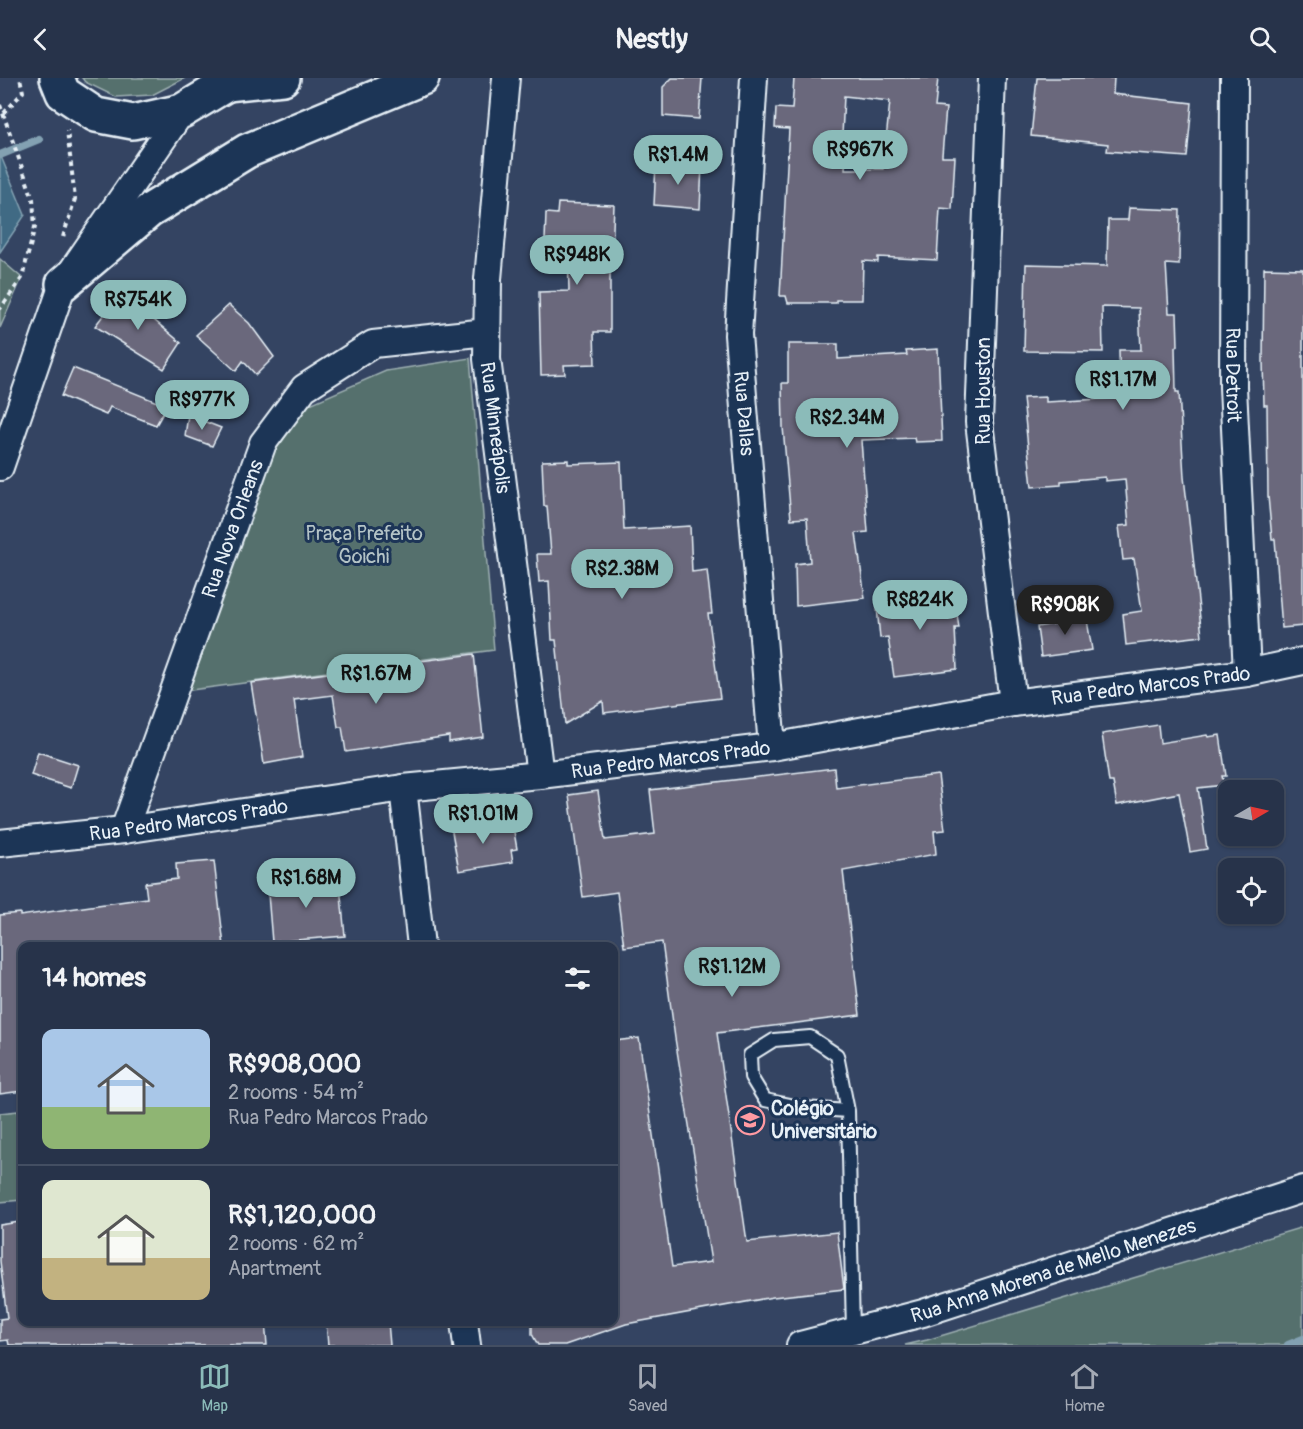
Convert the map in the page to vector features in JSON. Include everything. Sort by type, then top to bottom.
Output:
[{"type":"main road","points":[[60,86],[96,115],[133,122],[182,111],[230,81],[283,78]]},
{"type":"main road","points":[[63,284],[149,211],[247,151],[422,78]]},
{"type":"street","name":"Rua Minneápolis","points":[[506,78],[488,279],[487,359],[540,775]]},
{"type":"street","name":"Rua Dallas","points":[[754,78],[738,335],[772,747]]},
{"type":"street","name":"Rua Houston","points":[[992,78],[979,422],[1013,702]]},
{"type":"street","name":"Rua Detroit","points":[[1234,78],[1233,387],[1247,673]]},
{"type":"street","points":[[0,467],[63,284],[182,111]]},
{"type":"street","name":"Rua Nova Orleans","points":[[124,830],[263,443],[303,388],[373,344],[487,332]]},
{"type":"street","name":"Rua Pedro Marcos Prado","points":[[0,843],[124,830],[403,788],[540,775],[772,747],[1013,702],[1247,673],[1303,661]]},
{"type":"street","points":[[403,788],[421,942]]},
{"type":"street","name":"Rua Anna Morena de Mello Menezes","points":[[800,1345],[923,1313],[1303,1189]]},
{"type":"street","points":[[465,1326],[467,1345]]},
{"type":"lane","points":[[848,1111],[804,1108],[765,1100],[751,1077],[750,1055],[774,1040],[810,1037],[837,1055],[848,1111],[853,1331]]},
{"type":"path","points":[[4,113],[23,92],[20,78]]},
{"type":"path","points":[[60,86],[75,199],[58,255],[63,284]]},
{"type":"path","points":[[0,105],[33,199],[34,227],[22,278],[0,309]]},
{"type":"green space","points":[[82,78],[185,78],[152,95],[116,97],[85,82]]},
{"type":"green space","points":[[0,259],[22,278],[0,328]]},
{"type":"green space","name":"Praça Prefeito Goichi","points":[[470,358],[494,650],[183,691],[267,452],[303,407],[386,371]]},
{"type":"green space","points":[[18,1111],[18,1200],[0,1202],[0,1113]]},
{"type":"green space","points":[[1303,1227],[1303,1345],[905,1345],[927,1340]]},
{"type":"water","points":[[0,154],[25,215],[0,252]]},
{"type":"building","points":[[672,78],[702,78],[699,119],[663,116],[663,87]]},
{"type":"building","points":[[794,78],[938,78],[935,107],[946,108],[942,157],[955,157],[952,209],[940,208],[937,260],[878,257],[878,262],[863,261],[862,300],[836,300],[836,303],[788,303],[786,296],[780,296],[789,129],[775,128],[776,108],[792,109]],"holes":[[[844,96],[890,101],[883,169],[845,169],[846,155],[841,155]]]},
{"type":"building","points":[[1037,78],[1114,78],[1113,94],[1192,103],[1187,157],[1107,151],[1108,144],[1031,136]]},
{"type":"building","points":[[656,163],[702,165],[700,209],[654,205]]},
{"type":"building","points":[[558,203],[614,205],[612,253],[610,253],[610,332],[594,332],[595,364],[564,365],[565,374],[541,375],[539,292],[569,291],[568,251],[554,251],[555,241],[545,241],[546,213],[557,214]]},
{"type":"building","points":[[1129,208],[1180,210],[1179,265],[1166,264],[1169,313],[1177,313],[1176,392],[1179,392],[1184,477],[1202,636],[1126,645],[1123,614],[1142,611],[1134,559],[1123,560],[1119,526],[1129,525],[1125,479],[1105,481],[1105,477],[1061,481],[1061,485],[1032,487],[1023,398],[1046,397],[1046,402],[1120,398],[1119,350],[1141,350],[1139,308],[1102,307],[1103,352],[1024,351],[1026,264],[1107,266],[1108,220],[1128,220]]},
{"type":"building","points":[[1264,268],[1303,269],[1303,626],[1282,628],[1275,539],[1272,539],[1268,496],[1267,405],[1264,405],[1263,360]]},
{"type":"building","points":[[121,292],[181,343],[164,369],[95,326]]},
{"type":"building","points":[[229,305],[249,323],[274,357],[256,375],[243,361],[236,371],[196,335]]},
{"type":"building","points":[[788,344],[838,344],[838,359],[907,355],[906,351],[938,349],[942,441],[915,442],[914,438],[861,440],[868,532],[856,533],[865,598],[796,606],[795,564],[810,562],[807,518],[791,519],[783,427],[782,383],[788,383]]},
{"type":"building","points":[[73,368],[167,406],[156,425],[110,407],[106,415],[61,396]]},
{"type":"building","points":[[188,415],[221,428],[212,446],[185,436]]},
{"type":"building","points":[[568,460],[568,464],[621,462],[624,530],[690,526],[692,572],[707,570],[712,614],[708,614],[720,698],[604,713],[603,701],[565,724],[556,640],[552,640],[549,581],[539,582],[537,554],[551,554],[547,506],[544,506],[542,461]]},
{"type":"building","points":[[953,587],[959,628],[955,628],[957,669],[894,677],[888,637],[880,638],[876,597]]},
{"type":"building","points":[[1086,614],[1092,650],[1041,657],[1037,627],[1055,624],[1054,618]]},
{"type":"building","points":[[474,654],[483,737],[449,742],[449,736],[346,752],[342,727],[338,727],[333,695],[294,700],[302,757],[264,764],[251,683]]},
{"type":"building","points":[[1158,725],[1160,743],[1220,735],[1226,776],[1222,776],[1223,780],[1218,780],[1218,786],[1198,788],[1207,849],[1190,852],[1179,793],[1117,805],[1113,782],[1109,782],[1102,734]]},
{"type":"building","points":[[38,752],[78,765],[71,788],[31,775]]},
{"type":"building","points":[[834,768],[836,788],[938,775],[945,830],[934,831],[936,854],[843,871],[860,1015],[717,1033],[747,1242],[837,1232],[844,1289],[773,1297],[626,1324],[565,1345],[538,1345],[532,1334],[532,1326],[618,1326],[618,1041],[639,1038],[672,1267],[711,1262],[662,942],[624,947],[617,892],[583,897],[569,795],[598,791],[605,840],[655,834],[650,790]]},
{"type":"building","points":[[493,819],[494,829],[513,826],[517,849],[511,850],[513,862],[459,871],[451,826]]},
{"type":"building","points":[[214,861],[224,942],[18,942],[18,1092],[0,1094],[0,915],[20,913],[20,916],[147,898],[145,883],[177,879],[176,864]]},
{"type":"building","points":[[339,876],[345,936],[272,942],[267,882]]},
{"type":"building","points":[[18,1222],[18,1326],[265,1326],[267,1345],[9,1345],[8,1340],[0,1341],[0,1319],[7,1318],[0,1261],[0,1225]]},
{"type":"building","points":[[326,1326],[388,1326],[390,1345],[328,1345]]},
{"type":"waterway","points":[[0,155],[39,139]]},
{"type":"waterway","points":[[1288,1345],[1303,1339]]},
{"type":"place","name":"Colégio Universitário","points":[[750,1120]]}]
